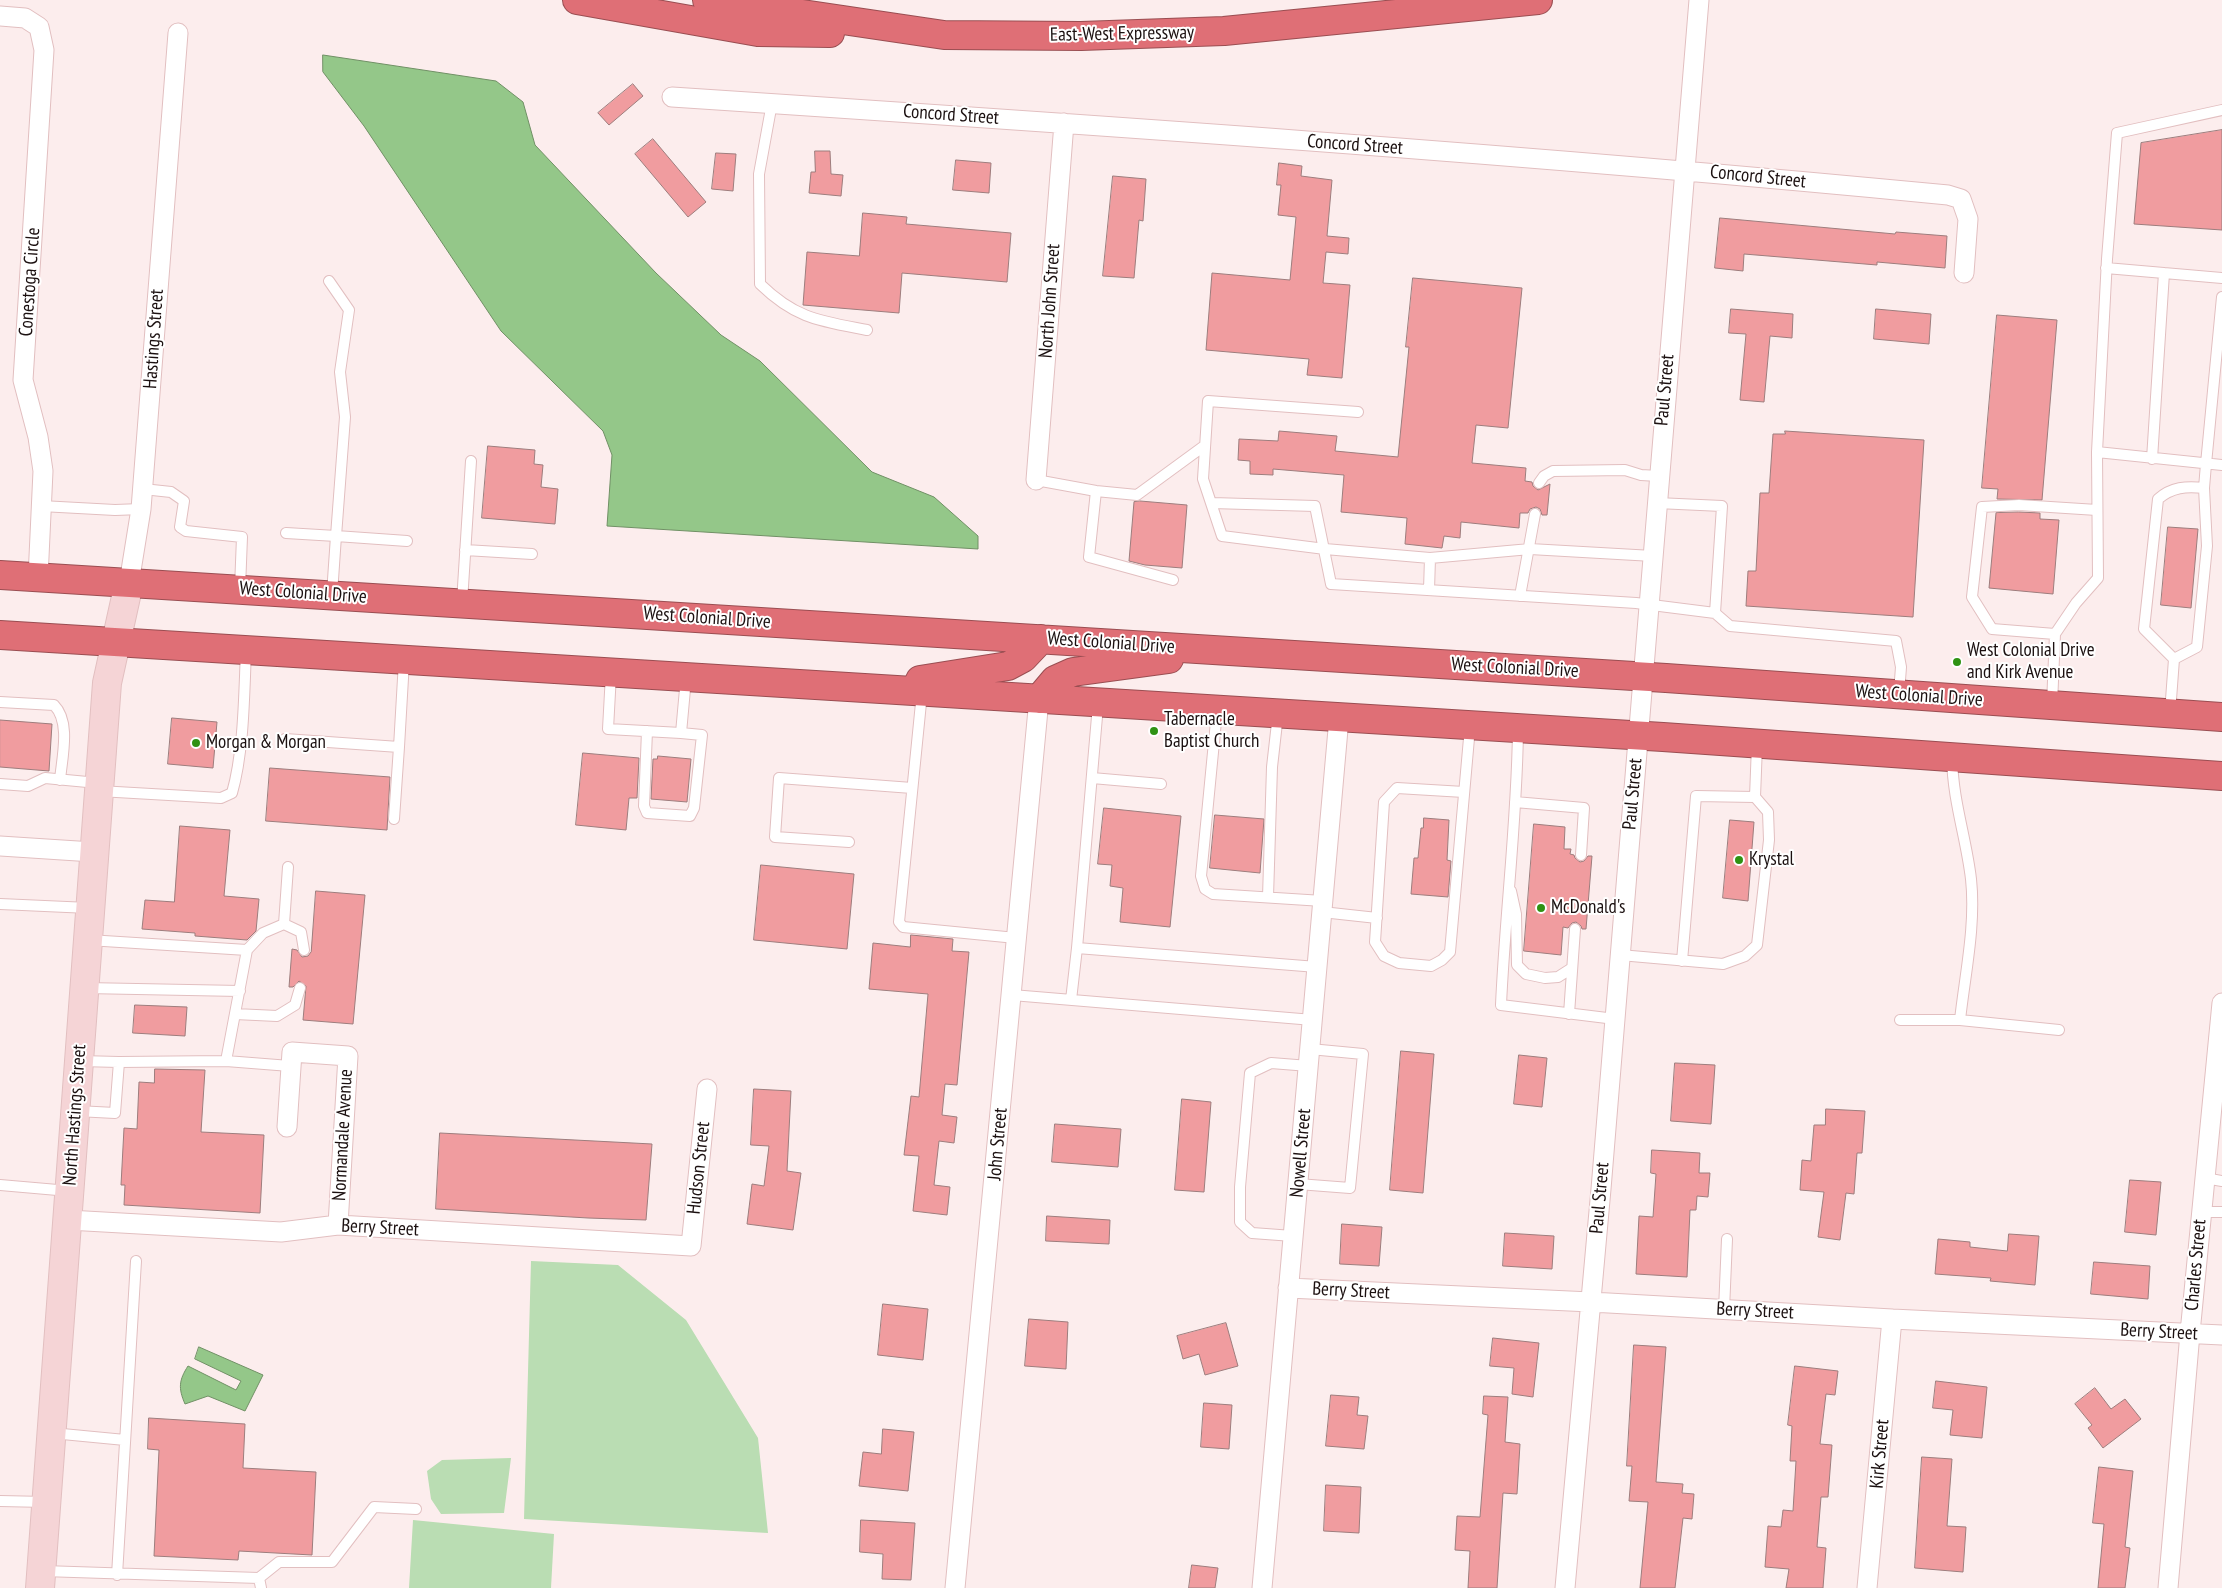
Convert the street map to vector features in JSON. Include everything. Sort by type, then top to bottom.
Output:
[{"type":"highway","points":[[577,0],[758,32],[944,35]]},
{"type":"highway","name":"East-West Expressway","points":[[707,0],[944,35],[1081,36],[1224,31],[1538,0]]},
{"type":"highway","name":"West Colonial Drive","points":[[0,575],[1644,676],[2222,717]]},
{"type":"highway","points":[[0,635],[1638,736],[2222,776]]},
{"type":"highway","points":[[869,688],[1008,666],[1023,658],[1041,638]]},
{"type":"highway","points":[[1039,699],[1055,680],[1074,672],[1228,651]]},
{"type":"street","name":"Paul Street","points":[[1565,1588],[1644,676],[1658,476],[1699,0]]},
{"type":"street","name":"Conestoga Circle","points":[[0,16],[24,18],[39,27],[44,50],[23,380],[40,445],[43,472],[38,578]]},
{"type":"street","name":"Hastings Street","points":[[116,642],[130,583],[141,509],[178,33]]},
{"type":"street","name":"Concord Street","points":[[672,97],[1064,123],[1683,170],[1948,196],[1961,199],[1968,218],[1964,273]]},
{"type":"street","name":"North John Street","points":[[1036,480],[1064,123]]},
{"type":"street","name":"North Hastings Street","points":[[40,1580],[76,1111],[98,787],[107,683],[116,642]]},
{"type":"street","name":"John Street","points":[[955,1588],[1039,699]]},
{"type":"street","name":"Nowell Street","points":[[1262,1588],[1339,718]]},
{"type":"street","points":[[0,846],[93,852]]},
{"type":"street","name":"Charles Street","points":[[2168,1588],[2201,1212],[2214,1180],[2222,1003]]},
{"type":"street","name":"Normandale Avenue","points":[[290,1066],[292,1052],[348,1056],[338,1225]]},
{"type":"street","points":[[287,1127],[290,1066]]},
{"type":"street","name":"Hudson Street","points":[[691,1246],[707,1090]]},
{"type":"street","name":"Berry Street","points":[[68,1220],[281,1232],[338,1225],[691,1246]]},
{"type":"street","name":"Berry Street","points":[[1288,1288],[2222,1335]]},
{"type":"street","name":"Kirk Street","points":[[1867,1588],[1892,1319]]},
{"type":"lane","points":[[772,104],[760,174],[760,284],[774,298],[801,315],[868,330]]},
{"type":"lane","points":[[2052,705],[2056,634],[2076,603],[2098,578],[2097,452],[2106,268],[2117,133],[2222,110]]},
{"type":"lane","points":[[2106,268],[2222,278]]},
{"type":"lane","points":[[2152,459],[2164,273]]},
{"type":"lane","points":[[330,281],[349,310],[340,372],[345,417],[332,595]]},
{"type":"lane","points":[[2174,659],[2197,647],[2207,546],[2204,488],[2222,297]]},
{"type":"lane","points":[[1358,412],[1208,401],[1203,479],[1222,536],[1325,549],[1430,558],[1530,549],[1653,556]]},
{"type":"lane","points":[[1036,480],[1137,495],[1204,446]]},
{"type":"lane","points":[[2097,452],[2222,465]]},
{"type":"lane","points":[[462,603],[471,461]]},
{"type":"lane","points":[[1539,483],[1544,476],[1553,471],[1625,470],[1641,475],[1658,476]]},
{"type":"lane","points":[[2170,714],[2174,659],[2144,629],[2158,499],[2166,492],[2184,486],[2204,488]]},
{"type":"lane","points":[[143,489],[171,492],[184,501],[180,526],[186,531],[242,537],[240,589]]},
{"type":"lane","points":[[1096,490],[1088,557],[1174,580]]},
{"type":"lane","points":[[1212,503],[1316,506],[1331,584],[1650,604],[1715,613],[1730,626],[1896,641],[1901,667],[1899,694]]},
{"type":"lane","points":[[1657,503],[1722,506],[1715,613]]},
{"type":"lane","points":[[2056,634],[1992,629],[1972,597],[1982,507],[2019,505],[2097,510]]},
{"type":"lane","points":[[41,506],[115,510],[141,509]]},
{"type":"lane","points":[[1520,596],[1535,514]]},
{"type":"lane","points":[[286,533],[407,541]]},
{"type":"lane","points":[[465,550],[532,554]]},
{"type":"lane","points":[[1429,590],[1430,558]]},
{"type":"lane","points":[[0,784],[28,786],[45,778],[98,787],[220,798],[232,793],[242,721],[246,651]]},
{"type":"lane","points":[[394,819],[404,660]]},
{"type":"lane","points":[[611,672],[608,729],[647,731],[681,733],[702,735],[694,808],[690,816],[647,813],[644,806],[647,731]]},
{"type":"lane","points":[[681,733],[686,677]]},
{"type":"lane","points":[[922,692],[899,922],[903,927],[1016,938]]},
{"type":"lane","points":[[0,702],[54,705],[61,712],[64,727],[60,780]]},
{"type":"lane","points":[[1071,1000],[1098,703]]},
{"type":"lane","points":[[1218,710],[1201,876],[1205,889],[1213,894],[1268,897],[1377,918]]},
{"type":"lane","points":[[1268,897],[1272,767],[1278,714]]},
{"type":"lane","points":[[1464,792],[1397,788],[1384,802],[1375,942],[1384,956],[1399,964],[1431,966],[1442,960],[1450,952],[1470,726]]},
{"type":"lane","points":[[1518,729],[1501,1006],[1615,1019]]},
{"type":"lane","points":[[285,739],[398,747]]},
{"type":"lane","points":[[1754,797],[1757,744]]},
{"type":"lane","points":[[1952,757],[1952,785],[1971,878],[1972,913],[1960,1020]]},
{"type":"lane","points":[[849,842],[774,837],[779,778],[912,788]]},
{"type":"lane","points":[[1092,778],[1161,784]]},
{"type":"lane","points":[[1620,955],[1682,961],[1723,964],[1745,956],[1757,945],[1768,840],[1768,812],[1754,797],[1696,796],[1682,961]]},
{"type":"lane","points":[[1515,802],[1584,808],[1581,855]]},
{"type":"lane","points":[[284,924],[288,867]]},
{"type":"lane","points":[[1508,880],[1516,914],[1517,966],[1526,974],[1545,978],[1558,977],[1572,968]]},
{"type":"lane","points":[[0,904],[89,908]]},
{"type":"lane","points":[[226,1061],[247,950],[263,932],[284,924],[301,932],[304,950]]},
{"type":"lane","points":[[1569,1014],[1576,928]]},
{"type":"lane","points":[[87,940],[247,950]]},
{"type":"lane","points":[[1077,948],[1317,967]]},
{"type":"lane","points":[[84,988],[240,991]]},
{"type":"lane","points":[[235,1014],[278,1016],[295,1005],[300,988]]},
{"type":"lane","points":[[1012,995],[1313,1020]]},
{"type":"lane","points":[[1900,1020],[1960,1020],[2059,1030]]},
{"type":"lane","points":[[1293,1236],[1252,1233],[1240,1222],[1240,1188],[1250,1073],[1271,1063],[1363,1054],[1350,1188],[1298,1184]]},
{"type":"lane","points":[[79,1061],[226,1061],[290,1066]]},
{"type":"lane","points":[[76,1111],[115,1113],[118,1062]]},
{"type":"lane","points":[[0,1185],[70,1192]]},
{"type":"lane","points":[[2201,1212],[2222,1212]]},
{"type":"lane","points":[[1724,1310],[1726,1239]]},
{"type":"lane","points":[[117,1575],[136,1261]]},
{"type":"lane","points":[[52,1433],[125,1440]]},
{"type":"lane","points":[[0,1501],[46,1502]]},
{"type":"lane","points":[[40,1580],[117,1575],[260,1583],[279,1562],[332,1562],[374,1507],[416,1509]]},
{"type":"shaded area","points":[[323,55],[496,81],[523,102],[535,145],[656,273],[721,335],[760,361],[872,472],[934,497],[978,536],[978,549],[607,526],[612,455],[603,431],[501,331],[364,126],[323,72]]},
{"type":"shaded area","points":[[531,1261],[618,1265],[686,1320],[758,1438],[768,1533],[524,1519]]},
{"type":"shaded area","points":[[199,1347],[263,1375],[245,1411],[208,1396],[185,1404],[180,1384],[188,1366],[236,1390],[241,1381],[195,1359]]},
{"type":"shaded area","points":[[511,1458],[504,1513],[441,1514],[431,1499],[427,1471],[442,1460]]},
{"type":"shaded area","points":[[413,1520],[554,1534],[551,1588],[409,1588]]},
{"type":"building","points":[[633,84],[643,96],[609,125],[598,113]]},
{"type":"building","points":[[2222,130],[2222,230],[2134,224],[2141,143]]},
{"type":"building","points":[[653,139],[706,202],[688,217],[635,154]]},
{"type":"building","points":[[815,151],[830,151],[831,174],[843,175],[841,196],[809,193],[811,172],[815,172]]},
{"type":"building","points":[[716,153],[736,154],[733,191],[712,189]]},
{"type":"building","points":[[956,160],[991,163],[989,193],[953,190]]},
{"type":"building","points":[[1279,163],[1302,166],[1301,176],[1332,180],[1327,236],[1349,238],[1348,254],[1326,252],[1323,283],[1350,285],[1342,378],[1307,375],[1309,359],[1206,350],[1212,273],[1290,280],[1296,217],[1278,215],[1281,185],[1277,185]]},
{"type":"building","points":[[1113,176],[1146,179],[1143,221],[1139,220],[1134,278],[1103,276]]},
{"type":"building","points":[[863,213],[907,217],[906,224],[1011,233],[1007,282],[902,273],[899,313],[803,305],[807,252],[859,256]]},
{"type":"building","points":[[1720,218],[1895,234],[1896,232],[1947,236],[1945,268],[1877,262],[1877,265],[1744,254],[1743,271],[1715,268]]},
{"type":"building","points":[[1413,278],[1522,288],[1508,428],[1476,425],[1472,463],[1526,468],[1525,481],[1532,482],[1533,486],[1538,490],[1550,484],[1547,515],[1542,515],[1540,509],[1536,507],[1530,509],[1528,513],[1520,513],[1519,528],[1461,522],[1460,538],[1444,536],[1442,548],[1405,544],[1407,518],[1341,512],[1344,475],[1273,469],[1273,475],[1250,474],[1250,461],[1238,460],[1239,439],[1278,441],[1279,431],[1337,436],[1335,451],[1398,457],[1409,347],[1406,347]]},
{"type":"building","points":[[1731,309],[1793,314],[1792,338],[1770,336],[1764,402],[1740,400],[1746,334],[1729,333]]},
{"type":"building","points":[[1876,309],[1931,314],[1929,344],[1874,339]]},
{"type":"building","points":[[1997,315],[2057,320],[2042,500],[1997,499],[1998,489],[1982,488]]},
{"type":"building","points":[[1785,431],[1924,440],[1913,617],[1746,606],[1748,571],[1756,571],[1760,493],[1769,493],[1773,434],[1785,434]]},
{"type":"building","points":[[488,446],[535,450],[534,464],[543,465],[541,487],[558,489],[555,524],[482,518]]},
{"type":"building","points":[[1134,502],[1187,505],[1182,568],[1145,565],[1129,561]]},
{"type":"building","points":[[1996,513],[2040,513],[2040,519],[2059,520],[2053,594],[1989,588]]},
{"type":"building","points":[[2168,527],[2198,529],[2191,608],[2161,605]]},
{"type":"building","points":[[172,718],[217,722],[213,768],[168,764]]},
{"type":"building","points":[[0,720],[52,724],[49,771],[0,767]]},
{"type":"building","points":[[583,753],[639,758],[637,798],[629,798],[626,830],[576,825]]},
{"type":"building","points":[[658,756],[691,759],[687,802],[651,799],[653,759],[657,759]]},
{"type":"building","points":[[270,768],[390,777],[387,830],[266,821]]},
{"type":"building","points":[[1104,808],[1181,816],[1170,927],[1120,922],[1123,888],[1110,886],[1112,865],[1098,864]]},
{"type":"building","points":[[1215,815],[1264,819],[1260,873],[1210,868]]},
{"type":"building","points":[[1424,818],[1449,820],[1447,860],[1451,861],[1448,897],[1411,894],[1414,858],[1418,858]]},
{"type":"building","name":"Krystal","points":[[1730,820],[1754,822],[1748,901],[1723,898]]},
{"type":"building","points":[[1534,824],[1565,827],[1564,849],[1571,849],[1570,854],[1574,855],[1580,862],[1584,861],[1588,856],[1592,856],[1586,929],[1582,929],[1576,922],[1572,923],[1568,928],[1563,927],[1561,955],[1524,951]]},
{"type":"building","points":[[180,826],[230,830],[224,896],[259,899],[256,931],[247,940],[195,936],[195,933],[142,929],[145,900],[174,902]]},
{"type":"building","points":[[761,865],[854,874],[847,949],[754,940]]},
{"type":"building","points":[[316,891],[365,895],[353,1024],[303,1020],[306,986],[299,981],[293,987],[289,987],[292,949],[297,950],[302,957],[308,956],[311,952]]},
{"type":"building","points":[[911,935],[953,939],[952,951],[969,952],[957,1085],[945,1084],[942,1115],[957,1117],[954,1143],[939,1141],[934,1185],[950,1187],[947,1215],[913,1211],[919,1156],[904,1155],[911,1096],[919,1097],[928,994],[869,989],[873,943],[910,947]]},
{"type":"building","points":[[135,1005],[187,1007],[185,1036],[133,1033]]},
{"type":"building","points":[[1401,1051],[1434,1054],[1423,1193],[1390,1190]]},
{"type":"building","points":[[1519,1055],[1547,1058],[1542,1107],[1514,1104]]},
{"type":"building","points":[[1675,1063],[1715,1065],[1711,1124],[1671,1121]]},
{"type":"building","points":[[155,1069],[205,1070],[201,1132],[264,1135],[260,1213],[124,1205],[125,1185],[121,1185],[124,1128],[137,1129],[139,1082],[154,1083]]},
{"type":"building","points":[[754,1089],[791,1091],[787,1171],[801,1173],[793,1230],[747,1224],[752,1184],[764,1186],[769,1146],[751,1145]]},
{"type":"building","points":[[1182,1099],[1211,1102],[1204,1192],[1175,1190]]},
{"type":"building","points":[[1826,1109],[1865,1111],[1862,1153],[1857,1153],[1854,1194],[1846,1193],[1840,1240],[1818,1237],[1824,1192],[1800,1190],[1802,1160],[1811,1161],[1814,1125],[1825,1125]]},
{"type":"building","points":[[1055,1124],[1121,1129],[1118,1167],[1052,1162]]},
{"type":"building","points":[[440,1133],[652,1144],[646,1220],[436,1209]]},
{"type":"building","points":[[1652,1150],[1700,1153],[1699,1173],[1710,1173],[1708,1197],[1697,1196],[1696,1210],[1690,1210],[1687,1277],[1636,1274],[1639,1216],[1653,1217],[1656,1174],[1651,1173]]},
{"type":"building","points":[[2130,1180],[2161,1182],[2156,1235],[2125,1232]]},
{"type":"building","points":[[1047,1216],[1110,1220],[1109,1244],[1046,1241]]},
{"type":"building","points":[[1342,1224],[1382,1227],[1379,1266],[1340,1264]]},
{"type":"building","points":[[1505,1233],[1554,1236],[1552,1269],[1503,1266]]},
{"type":"building","points":[[2009,1234],[2039,1236],[2035,1285],[1990,1281],[1991,1278],[1935,1274],[1938,1239],[1970,1242],[1970,1247],[2007,1251]]},
{"type":"building","points":[[2094,1262],[2150,1266],[2148,1299],[2091,1294]]},
{"type":"building","points":[[883,1304],[928,1309],[923,1360],[878,1355]]},
{"type":"building","points":[[1029,1319],[1068,1322],[1066,1369],[1025,1366]]},
{"type":"building","points":[[1226,1323],[1238,1366],[1205,1375],[1199,1354],[1183,1359],[1177,1336]]},
{"type":"building","points":[[1493,1338],[1539,1343],[1533,1397],[1512,1394],[1514,1368],[1490,1366]]},
{"type":"building","points":[[1634,1345],[1666,1347],[1656,1482],[1683,1484],[1682,1493],[1694,1494],[1692,1519],[1683,1518],[1675,1588],[1640,1588],[1648,1502],[1629,1501],[1632,1466],[1627,1466]]},
{"type":"building","points":[[1795,1366],[1838,1371],[1835,1395],[1826,1394],[1820,1444],[1832,1445],[1828,1497],[1821,1497],[1817,1547],[1826,1548],[1823,1588],[1786,1588],[1789,1569],[1765,1567],[1768,1526],[1781,1527],[1783,1510],[1793,1511],[1796,1461],[1790,1461],[1792,1426],[1788,1425]]},
{"type":"building","points":[[1936,1381],[1987,1387],[1982,1438],[1950,1435],[1953,1410],[1933,1408]]},
{"type":"building","points":[[2095,1388],[2111,1409],[2125,1399],[2141,1419],[2103,1448],[2088,1428],[2092,1425],[2075,1404]]},
{"type":"building","points":[[1331,1395],[1359,1397],[1357,1415],[1368,1416],[1364,1449],[1326,1446]]},
{"type":"building","points":[[1484,1396],[1508,1397],[1505,1442],[1520,1444],[1517,1494],[1503,1493],[1497,1588],[1468,1588],[1470,1551],[1455,1550],[1457,1516],[1480,1517],[1488,1415],[1483,1414]]},
{"type":"building","points":[[1204,1403],[1232,1405],[1229,1449],[1201,1447]]},
{"type":"building","points":[[149,1418],[245,1424],[243,1468],[316,1472],[312,1555],[239,1551],[238,1560],[154,1556],[159,1450],[148,1449]]},
{"type":"building","points":[[883,1429],[914,1432],[908,1491],[859,1486],[863,1452],[881,1454]]},
{"type":"building","points":[[1922,1457],[1952,1459],[1947,1526],[1966,1527],[1963,1572],[1915,1568]]},
{"type":"building","points":[[2099,1467],[2133,1471],[2125,1547],[2130,1548],[2125,1588],[2098,1588],[2104,1524],[2093,1523]]},
{"type":"building","points":[[1326,1485],[1361,1487],[1359,1533],[1324,1531]]},
{"type":"building","points":[[861,1520],[915,1523],[911,1580],[882,1579],[883,1554],[860,1552]]},
{"type":"building","points":[[1192,1565],[1218,1568],[1215,1588],[1189,1588]]},
{"type":"place","name":"West Colonial Drive and Kirk Avenue","points":[[1957,662]]},
{"type":"place","name":"Tabernacle Baptist Church","points":[[1154,731]]},
{"type":"place","name":"Morgan & Morgan","points":[[196,743]]},
{"type":"place","name":"Krystal","points":[[1739,860]]},
{"type":"place","name":"McDonald's","points":[[1541,908]]}]
